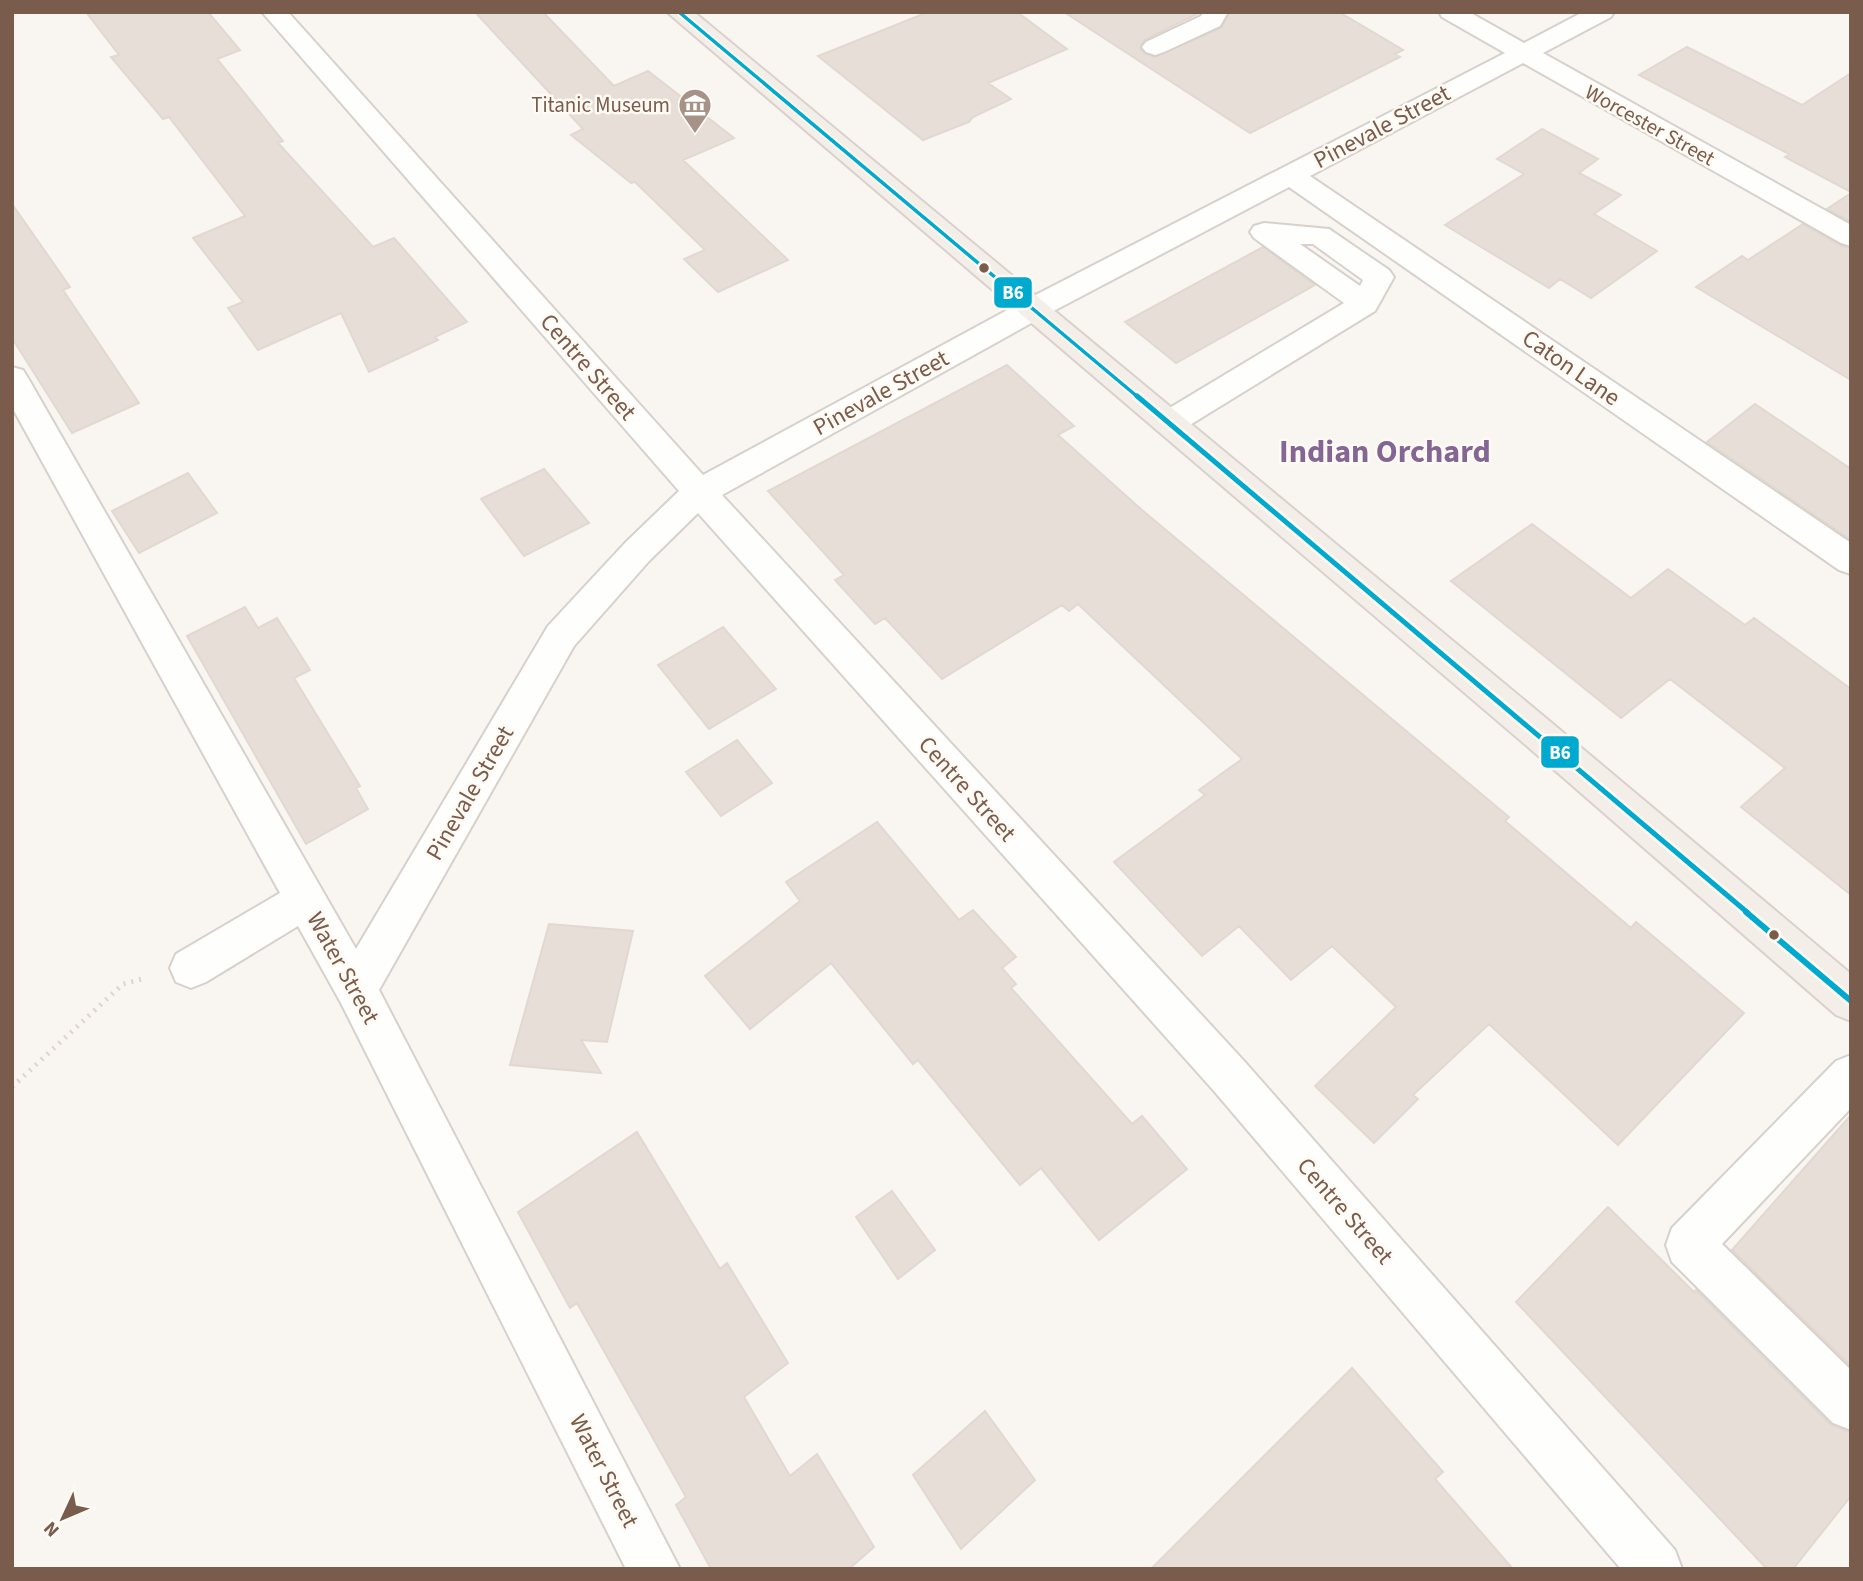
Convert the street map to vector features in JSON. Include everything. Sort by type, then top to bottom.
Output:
[{"type":"main road","points":[[680,12],[1541,735],[1851,1000]]},
{"type":"street","name":"Centre Street","points":[[274,12],[698,493],[1229,1076],[1656,1569]]},
{"type":"street","points":[[1155,47],[1211,21],[1216,12]]},
{"type":"street","name":"Worcester Street","points":[[1451,12],[1851,237]]},
{"type":"street","name":"Pinevale Street","points":[[356,989],[561,636],[637,552],[698,493],[1034,309],[1602,12]]},
{"type":"street","name":"Caton Lane","points":[[1291,175],[1851,561]]},
{"type":"street","points":[[1169,423],[1365,304],[1231,206]]},
{"type":"street","name":"Water Street","points":[[12,378],[356,989],[654,1569]]},
{"type":"street","points":[[191,968],[305,900]]},
{"type":"street","points":[[1851,1076],[1689,1245],[1851,1405]]},
{"type":"path","points":[[12,1087],[123,984],[191,968]]},
{"type":"building","points":[[86,12],[208,12],[240,50],[217,59],[283,141],[278,143],[373,247],[394,238],[467,322],[435,337],[438,340],[369,372],[341,313],[258,350],[228,308],[243,302],[193,238],[245,216],[169,117],[163,119],[111,57],[119,55]]},
{"type":"building","points":[[475,12],[543,12],[614,86],[648,71],[734,138],[683,160],[788,260],[718,292],[684,259],[705,250],[635,182],[631,183],[571,135],[583,129]]},
{"type":"building","points":[[928,12],[1017,12],[1067,49],[988,83],[1011,99],[973,117],[969,122],[923,140],[818,56]]},
{"type":"building","points":[[1064,12],[1201,12],[1144,40],[1140,49],[1154,57],[1221,28],[1230,12],[1339,12],[1403,50],[1395,54],[1400,57],[1250,133]]},
{"type":"building","points":[[1687,47],[1802,105],[1851,73],[1851,192],[1785,157],[1789,154],[1639,75]]},
{"type":"building","points":[[1542,129],[1598,159],[1579,173],[1621,195],[1594,214],[1657,251],[1591,298],[1560,279],[1549,288],[1445,225],[1524,174],[1497,159]]},
{"type":"building","points":[[1851,193],[1851,222],[1827,209]]},
{"type":"building","points":[[12,204],[70,287],[63,290],[139,403],[72,433],[12,338]]},
{"type":"building","points":[[1803,224],[1840,245],[1851,248],[1851,380],[1696,287],[1742,256],[1748,260]]},
{"type":"building","points":[[1263,247],[1315,285],[1176,363],[1125,322]]},
{"type":"building","points":[[1007,365],[1074,426],[1058,435],[1142,510],[1509,817],[1505,821],[1631,928],[1636,922],[1744,1013],[1618,1145],[1489,1024],[1413,1095],[1418,1099],[1374,1143],[1315,1086],[1396,1007],[1332,946],[1291,980],[1239,926],[1202,956],[1114,862],[1205,795],[1199,790],[1242,759],[1078,604],[1069,611],[1062,605],[942,679],[885,618],[875,624],[835,580],[844,575],[768,491]]},
{"type":"building","points":[[1755,404],[1851,469],[1851,540],[1707,442]]},
{"type":"building","points":[[544,469],[589,523],[524,556],[481,499]]},
{"type":"building","points":[[188,473],[217,513],[139,553],[112,511]]},
{"type":"building","points":[[1532,524],[1631,598],[1668,569],[1745,625],[1754,618],[1851,689],[1851,895],[1741,807],[1785,768],[1670,679],[1621,718],[1451,581]]},
{"type":"building","points":[[245,607],[258,628],[277,618],[310,670],[294,678],[360,786],[356,788],[368,809],[306,844],[187,636]]},
{"type":"building","points":[[723,627],[776,689],[709,729],[658,665]]},
{"type":"building","points":[[737,740],[772,783],[721,816],[686,772]]},
{"type":"building","points":[[877,822],[959,920],[973,910],[1016,957],[1002,968],[1016,984],[1011,988],[1132,1124],[1142,1116],[1187,1169],[1099,1240],[1041,1168],[1020,1185],[918,1060],[913,1064],[831,963],[750,1029],[705,976],[800,901],[786,882]]},
{"type":"building","points":[[549,924],[633,931],[607,1042],[581,1040],[601,1073],[510,1065]]},
{"type":"building","points":[[1851,1115],[1851,1366],[1732,1250]]},
{"type":"building","points":[[637,1132],[720,1269],[727,1263],[788,1363],[744,1397],[790,1476],[817,1454],[874,1547],[849,1569],[711,1569],[676,1505],[686,1497],[577,1303],[570,1308],[518,1212]]},
{"type":"building","points":[[892,1191],[935,1250],[898,1279],[856,1217]]},
{"type":"building","points":[[1608,1207],[1694,1292],[1696,1290],[1831,1425],[1851,1432],[1851,1496],[1793,1569],[1767,1569],[1516,1302]]},
{"type":"building","points":[[1352,1368],[1443,1472],[1435,1479],[1513,1569],[1151,1569]]},
{"type":"building","points":[[985,1411],[1035,1480],[961,1549],[913,1475]]},
{"type":"transit line","name":"B6","points":[[679,12],[1540,735],[1851,1001]]},
{"type":"place","name":"Titanic Museum","points":[[695,135]]},
{"type":"district","name":"Indian Orchard","points":[[1385,452]]}]
